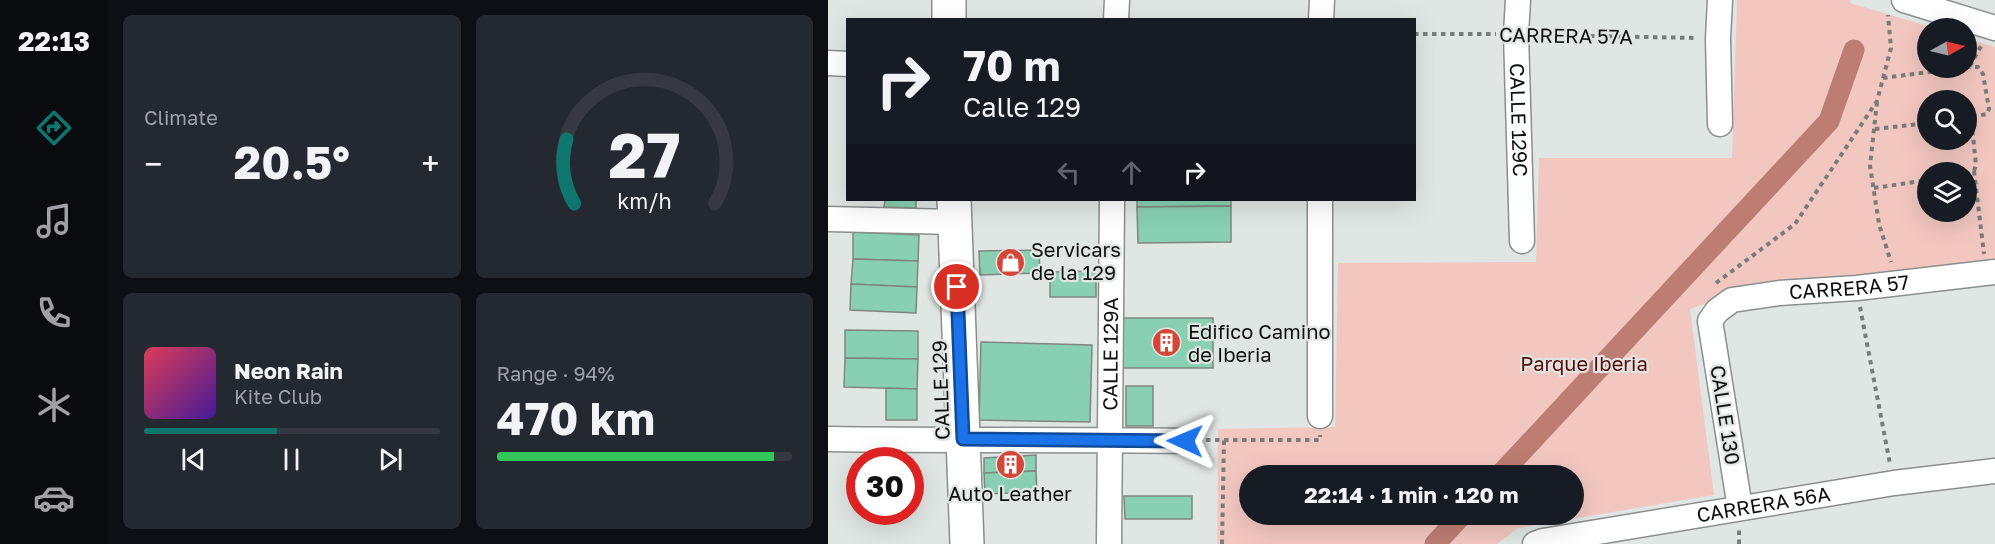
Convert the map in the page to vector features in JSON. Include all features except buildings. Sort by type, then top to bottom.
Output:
[{"type":"main road","points":[[931,0],[931,18]]},
{"type":"main road","points":[[949,0],[949,18]]},
{"type":"main road","name":"CALLE 129","points":[[945,210],[953,440],[967,544]]},
{"type":"main road","name":"CALLE 129","points":[[946,544],[953,440]]},
{"type":"street","points":[[1116,18],[1117,0]]},
{"type":"street","points":[[1321,18],[1322,0]]},
{"type":"street","name":"CALLE 129C","points":[[1518,0],[1516,34],[1522,240]]},
{"type":"street","points":[[1720,0],[1718,39],[1720,124]]},
{"type":"street","points":[[1895,5],[1995,28]]},
{"type":"street","points":[[828,63],[846,64]]},
{"type":"street","name":"CALLE 129A","points":[[1108,544],[1112,201]]},
{"type":"street","points":[[1320,201],[1320,416]]},
{"type":"street","points":[[828,219],[945,210]]},
{"type":"street","name":"CARRERA 57","points":[[1710,321],[1717,310],[1732,300],[1779,293],[1857,288],[1991,272]]},
{"type":"street","name":"CALLE 130","points":[[1710,321],[1740,508]]},
{"type":"street","points":[[828,439],[1185,441]]},
{"type":"street","name":"CARRERA 56A","points":[[1535,544],[1894,483],[1995,471]]},
{"type":"path","points":[[1895,5],[1890,18],[1891,48],[1877,101],[1870,166],[1879,224],[1898,283]]},
{"type":"path","name":"CARRERA 57A","points":[[1416,34],[1718,39]]},
{"type":"path","points":[[1977,67],[1983,74],[1989,109],[1987,114],[1977,116]]},
{"type":"path","points":[[1883,78],[1917,74]]},
{"type":"path","points":[[1710,321],[1706,300],[1715,284],[1795,224],[1877,101]]},
{"type":"path","points":[[1874,129],[1917,124]]},
{"type":"path","points":[[1874,188],[1917,182]]},
{"type":"path","points":[[1977,189],[1991,272]]},
{"type":"path","points":[[1857,288],[1894,483]]},
{"type":"path","points":[[1185,441],[1320,440],[1320,416]]},
{"type":"path","points":[[1222,544],[1224,440]]},
{"type":"green space","name":"Parque Iberia","points":[[1737,0],[1851,0],[1850,3],[1917,23],[1917,78],[1977,78],[1977,42],[1995,47],[1995,276],[1741,291],[1690,309],[1714,495],[1584,517],[1584,465],[1239,465],[1239,525],[1536,525],[1518,528],[1497,544],[1217,544],[1218,429],[1335,427],[1338,263],[1536,262],[1539,158],[1732,158]]},
{"type":"waterway","points":[[1509,465],[1829,121],[1854,50]]},
{"type":"waterway","points":[[1435,544],[1453,525]]},
{"type":"place","name":"Servicars de la 129","points":[[1010,262]]},
{"type":"place","name":"Edifico Camino de Iberia","points":[[1167,343]]},
{"type":"place","name":"Auto Leather","points":[[1010,464]]},
{"type":"route","points":[[957,287],[963,439],[1185,441]]}]
